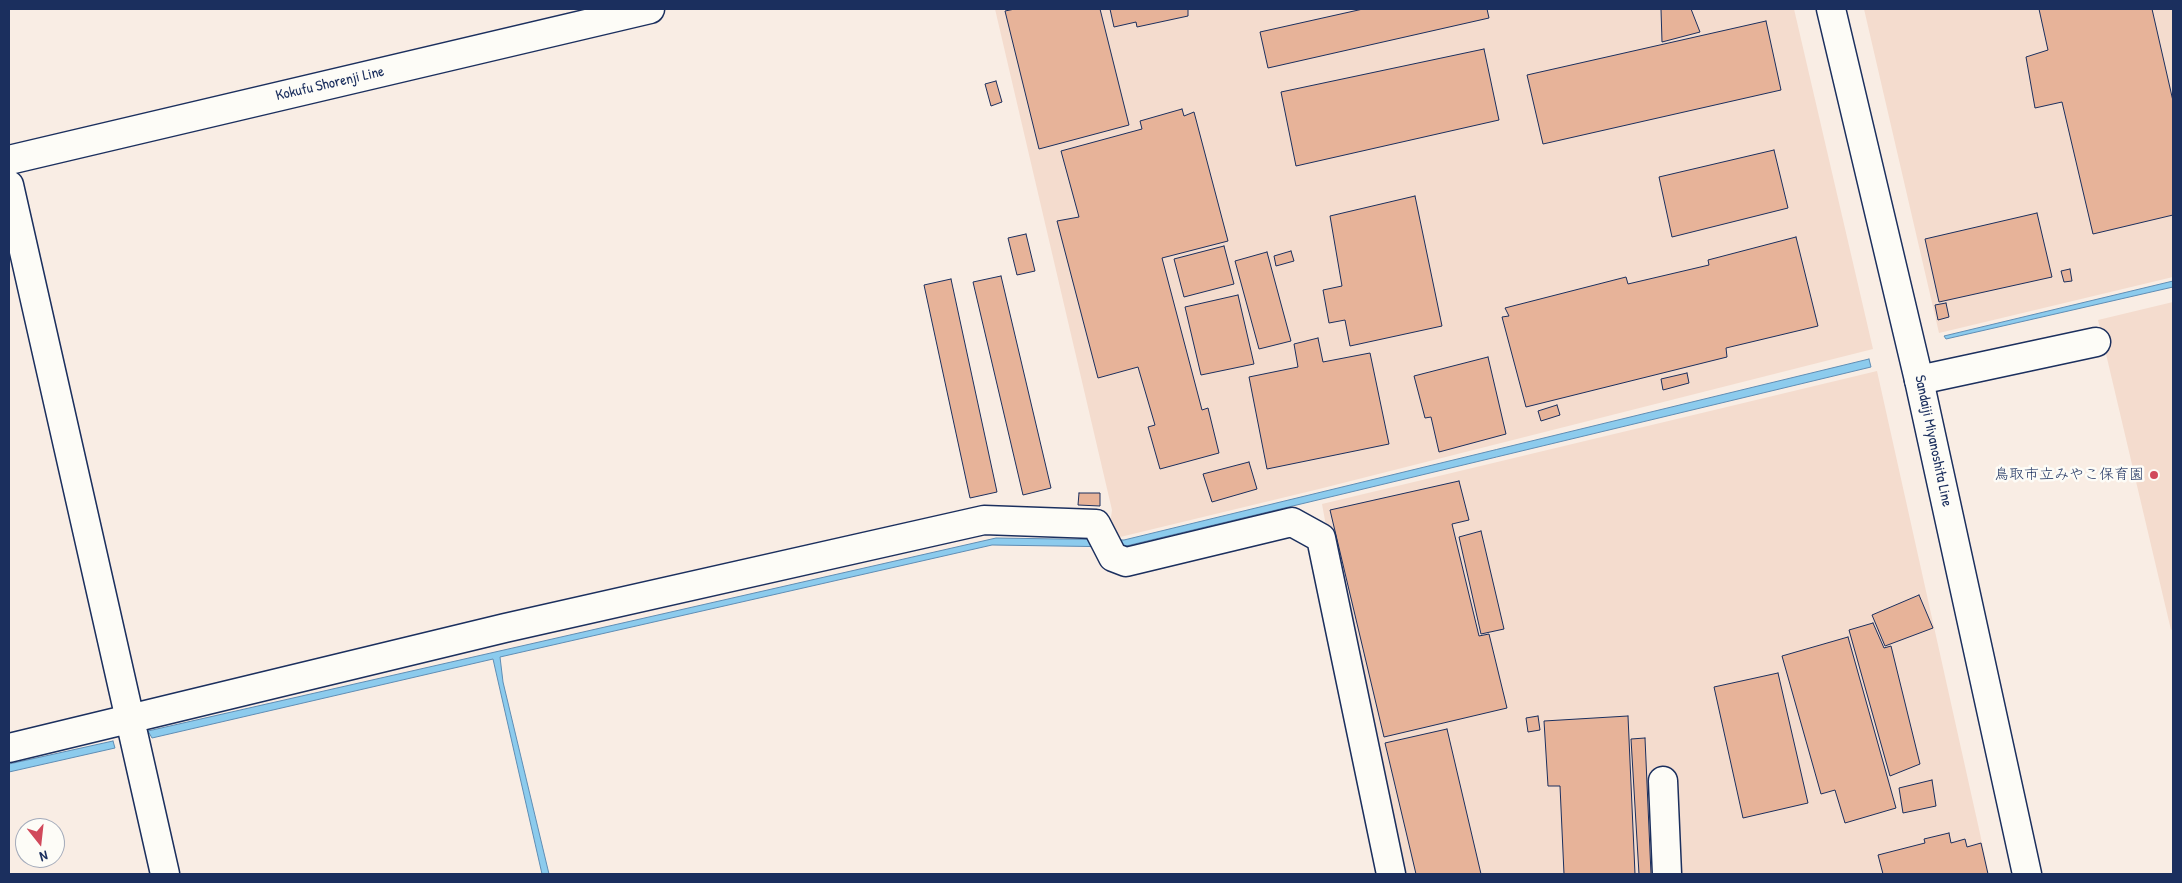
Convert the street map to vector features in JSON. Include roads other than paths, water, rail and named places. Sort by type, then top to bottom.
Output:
[{"type":"street","name":"Kokufu Shorenji Line","points":[[9,160],[650,9]]},
{"type":"street","name":"Sandaiji Miyanoshita Line","points":[[1831,9],[1919,380],[2027,874]]},
{"type":"street","points":[[9,185],[165,874]]},
{"type":"street","points":[[1919,380],[2096,342]]},
{"type":"street","points":[[9,748],[505,628],[984,520],[1096,524],[1113,557],[1126,562],[1292,522],[1321,538],[1391,874]]},
{"type":"street","points":[[1663,781],[1667,874]]},
{"type":"water","points":[[2173,281],[2173,287],[1946,339],[1944,336]]},
{"type":"water","points":[[1869,359],[1871,367],[1122,547],[992,545],[500,657],[503,682],[549,874],[542,874],[493,659],[152,738],[148,731],[996,538],[1124,540]]},
{"type":"water","points":[[113,741],[115,748],[9,772],[9,764]]},
{"type":"place","name":"鳥取市立みやこ保育園","points":[[2154,475]]}]
